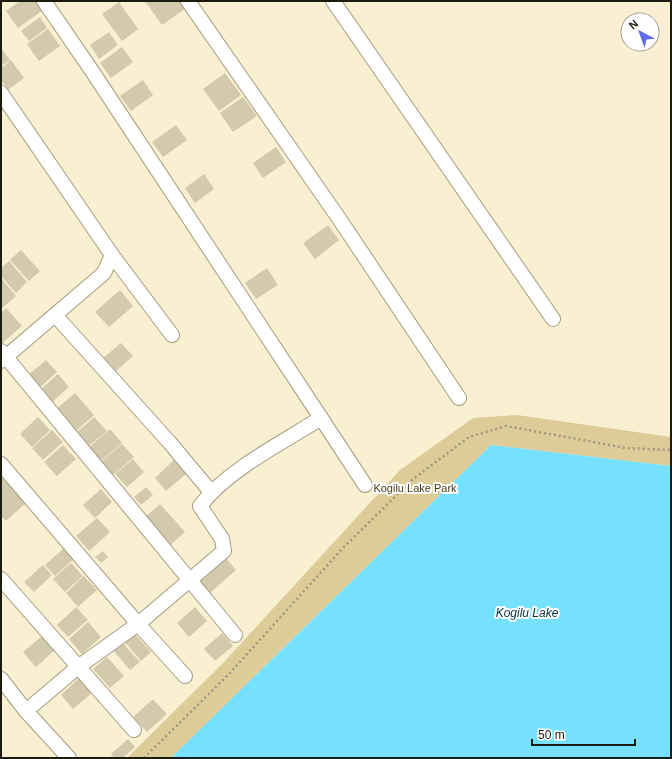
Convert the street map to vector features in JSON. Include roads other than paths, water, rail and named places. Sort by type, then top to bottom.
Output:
[{"type":"street","points":[[44,1],[92,71],[365,486]]},
{"type":"street","points":[[188,1],[340,220],[459,398]]},
{"type":"street","points":[[333,1],[552,319]]},
{"type":"street","points":[[1,93],[112,255],[172,335]]},
{"type":"street","points":[[112,255],[104,273],[55,315],[3,356],[235,635]]},
{"type":"street","points":[[55,315],[170,443],[211,492]]},
{"type":"street","points":[[26,711],[78,667],[138,624],[224,551],[222,539],[200,506],[211,492],[227,478],[321,418]]},
{"type":"street","points":[[1,464],[138,624],[185,676]]},
{"type":"street","points":[[1,579],[134,730]]},
{"type":"street","points":[[1,679],[26,711],[68,758]]},
{"type":"water","name":"Kogilu Lake","points":[[491,445],[671,466],[671,758],[171,758]]},
{"type":"park label","name":"Kogilu Lake Park","points":[[415,488]]}]
